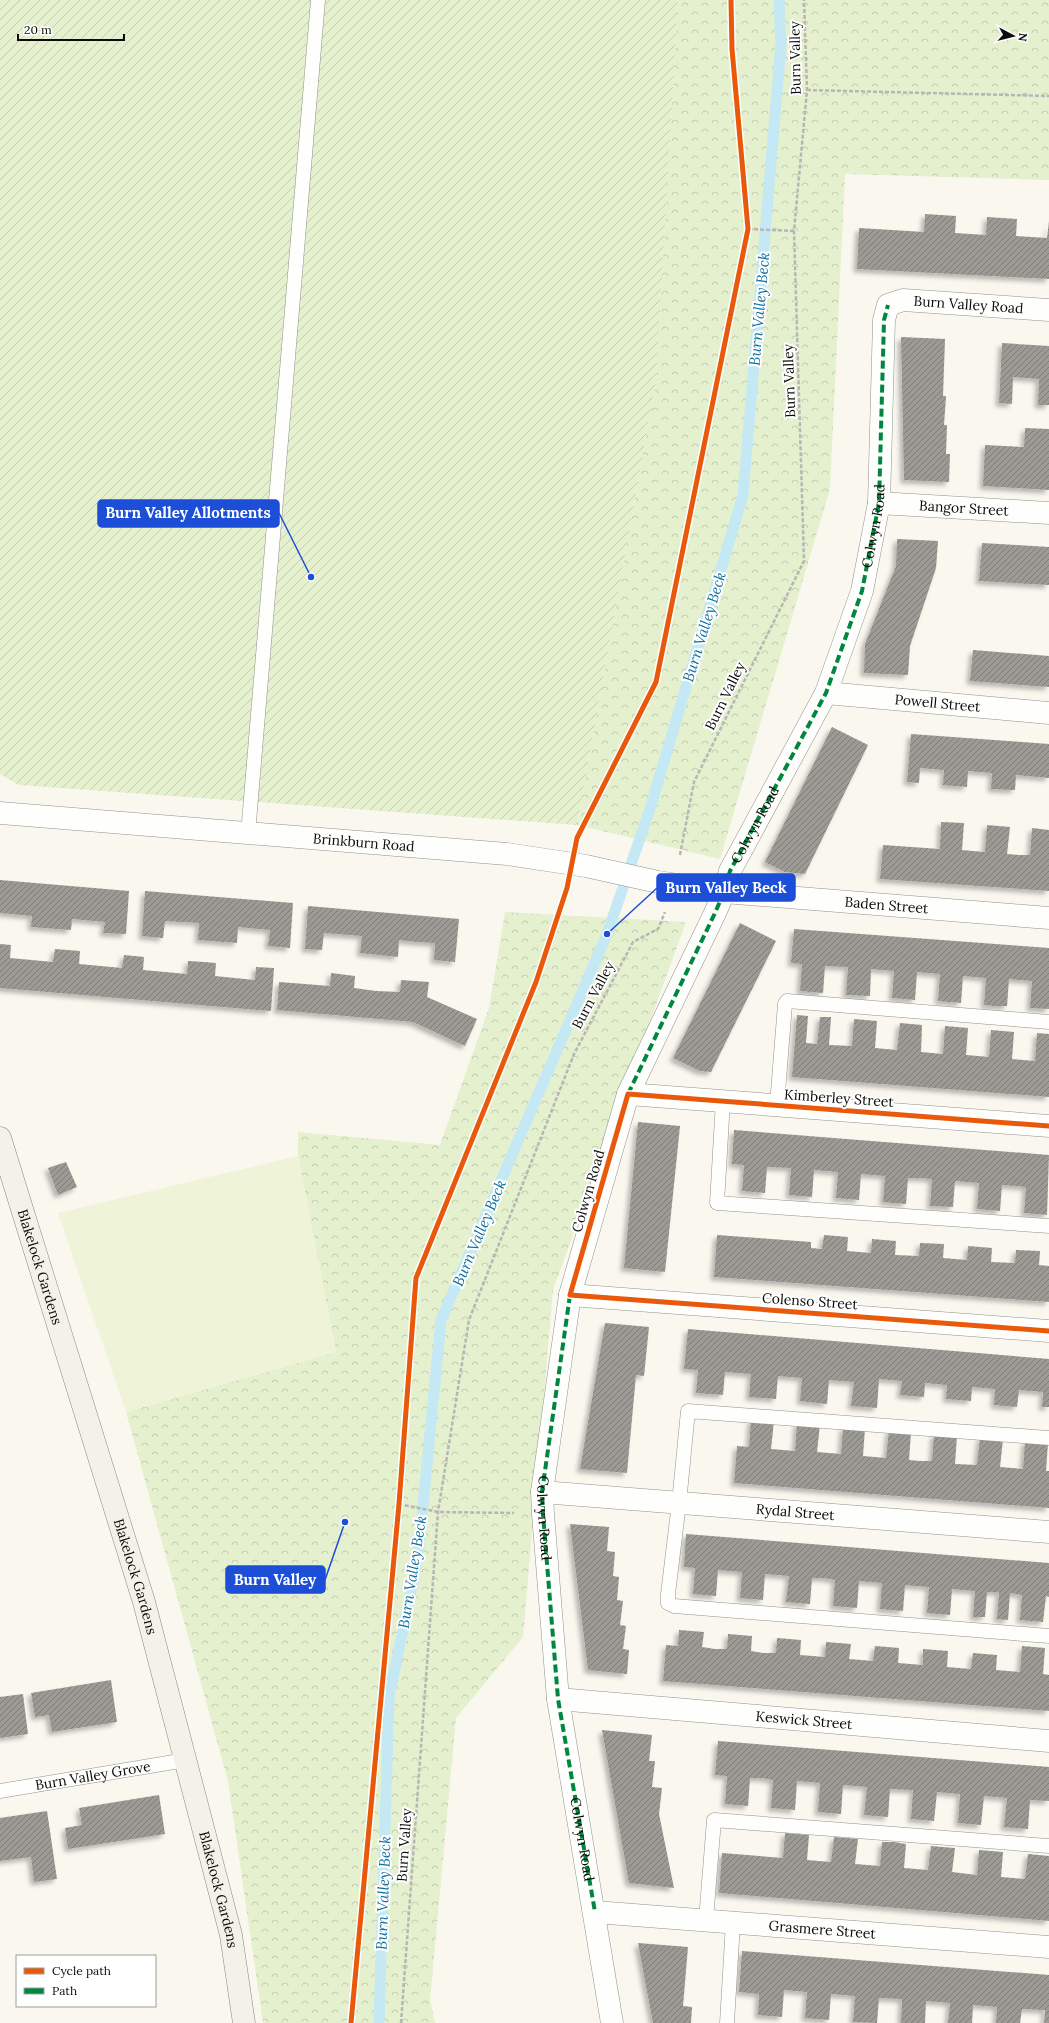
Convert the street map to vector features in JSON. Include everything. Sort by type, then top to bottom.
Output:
[{"type":"street","name":"Burn Valley Road","points":[[888,304],[903,300],[1049,310]]},
{"type":"street","name":"Colwyn Road","points":[[612,2023],[595,1912],[558,1699],[543,1514],[542,1492],[570,1295],[628,1094],[724,892],[730,871],[826,693],[862,591],[879,503],[884,320],[888,304]]},
{"type":"street","name":"Bangor Street","points":[[879,503],[1049,513]]},
{"type":"street","name":"Powell Street","points":[[826,693],[1049,712]]},
{"type":"street","name":"Brinkburn Road","points":[[0,813],[507,854],[586,866],[666,883],[724,892]]},
{"type":"street","name":"Baden Street","points":[[724,892],[1049,918]]},
{"type":"street","name":"Kimberley Street","points":[[628,1094],[1049,1126]]},
{"type":"street","name":"Blakelock Gardens","points":[[0,1138],[144,1602],[231,1934],[244,2023]]},
{"type":"street","name":"Colenso Street","points":[[570,1295],[1049,1331]]},
{"type":"street","name":"Rydal Street","points":[[542,1492],[1049,1532]]},
{"type":"street","name":"Keswick Street","points":[[558,1699],[1049,1740]]},
{"type":"street","name":"Grasmere Street","points":[[595,1912],[1049,1948]]},
{"type":"lane","points":[[248,834],[318,0]]},
{"type":"lane","points":[[777,1105],[785,1004],[787,1001],[1049,1022]]},
{"type":"lane","points":[[723,1101],[717,1203],[1049,1226]]},
{"type":"lane","points":[[1049,1438],[688,1411],[668,1594],[668,1603],[674,1606],[1049,1636]]},
{"type":"lane","name":"Burn Valley Grove","points":[[0,1791],[186,1760]]},
{"type":"lane","points":[[706,1920],[714,1820],[1049,1846]]},
{"type":"lane","points":[[727,2023],[733,1923]]},
{"type":"path","points":[[807,90],[1049,96]]},
{"type":"path","points":[[748,229],[794,231]]},
{"type":"path","points":[[399,1504],[438,1512],[543,1514]]},
{"type":"green space","points":[[0,0],[678,0],[656,380],[577,825],[19,785],[0,774]]},
{"type":"green space","points":[[678,0],[1049,0],[1049,180],[845,174],[830,489],[720,859],[577,825],[656,380]]},
{"type":"green space","points":[[505,912],[686,922],[553,1290],[523,1637],[456,1718],[430,2000],[435,2023],[263,2023],[228,1781],[126,1412],[336,1352],[298,1156],[298,1132],[440,1145],[489,1008]]},
{"type":"green space","points":[[298,1156],[336,1352],[126,1412],[58,1213]]},
{"type":"building","points":[[925,214],[956,216],[955,233],[986,235],[987,217],[1017,219],[1016,236],[1047,238],[1049,221],[1049,279],[857,269],[859,228],[924,232]]},
{"type":"building","points":[[901,337],[945,339],[943,396],[946,396],[944,425],[947,425],[946,454],[950,454],[949,482],[904,480]]},
{"type":"building","points":[[1002,343],[1049,346],[1049,405],[1038,405],[1039,379],[1013,377],[1012,404],[999,403]]},
{"type":"building","points":[[1025,428],[1049,429],[1049,490],[983,486],[985,445],[1024,447]]},
{"type":"building","points":[[897,539],[938,541],[936,568],[910,646],[908,675],[864,673],[865,644],[896,566]]},
{"type":"building","points":[[982,543],[1049,547],[1049,585],[979,581]]},
{"type":"building","points":[[973,650],[1049,656],[1049,687],[970,681]]},
{"type":"building","points":[[832,727],[868,745],[805,874],[785,872],[765,862]]},
{"type":"building","points":[[911,734],[1049,744],[1049,778],[1016,775],[1015,790],[991,789],[992,773],[968,771],[967,787],[943,785],[944,770],[920,768],[919,783],[907,782]]},
{"type":"building","points":[[941,822],[964,823],[962,850],[985,852],[987,825],[1010,827],[1007,854],[1019,855],[1030,855],[1032,828],[1049,830],[1049,891],[880,879],[883,845],[940,849]]},
{"type":"building","points":[[0,880],[129,891],[126,934],[103,933],[105,922],[72,919],[71,930],[31,927],[32,916],[0,913]]},
{"type":"building","points":[[145,891],[293,903],[290,948],[268,946],[270,930],[238,927],[237,943],[198,940],[199,923],[165,921],[163,938],[142,936]]},
{"type":"building","points":[[308,906],[459,919],[455,962],[434,960],[435,943],[399,940],[398,957],[360,953],[362,936],[324,933],[322,950],[305,949]]},
{"type":"building","points":[[740,923],[776,941],[711,1072],[700,1071],[673,1058]]},
{"type":"building","points":[[794,929],[1049,948],[1049,1009],[1030,1008],[1032,981],[1009,979],[1007,1006],[995,1006],[984,1005],[986,978],[963,976],[961,1003],[938,1001],[940,974],[917,972],[915,1000],[892,998],[894,971],[871,969],[870,996],[846,995],[848,967],[825,966],[823,993],[800,991],[802,964],[791,963]]},
{"type":"building","points":[[0,944],[11,945],[10,958],[53,962],[55,949],[80,951],[79,964],[122,968],[124,955],[144,957],[143,970],[187,974],[188,961],[216,963],[215,976],[255,980],[256,967],[274,968],[271,1011],[0,988]]},
{"type":"building","points":[[331,973],[355,976],[354,988],[376,991],[400,992],[401,980],[429,982],[427,997],[477,1019],[465,1046],[413,1022],[277,1010],[279,982],[330,986]]},
{"type":"building","points":[[797,1015],[808,1016],[806,1043],[817,1044],[820,1017],[831,1017],[829,1045],[852,1046],[854,1019],[877,1021],[875,1048],[897,1050],[900,1023],[922,1025],[921,1052],[943,1054],[945,1026],[968,1028],[966,1055],[989,1057],[991,1030],[1014,1032],[1012,1059],[1035,1061],[1037,1033],[1049,1034],[1049,1097],[792,1077]]},
{"type":"building","points":[[638,1122],[680,1126],[665,1272],[624,1268]]},
{"type":"building","points":[[734,1130],[1049,1155],[1047,1215],[1024,1213],[1026,1187],[1002,1185],[1000,1211],[977,1209],[979,1183],[955,1181],[953,1207],[930,1206],[932,1179],[920,1178],[908,1178],[906,1204],[883,1202],[885,1176],[861,1174],[859,1200],[836,1198],[838,1172],[814,1170],[812,1197],[789,1195],[791,1168],[767,1167],[765,1193],[742,1191],[744,1165],[732,1164]]},
{"type":"building","points":[[66,1162],[77,1187],[58,1195],[48,1168]]},
{"type":"building","points":[[717,1235],[811,1242],[811,1248],[822,1249],[824,1235],[848,1237],[847,1251],[871,1253],[872,1239],[896,1241],[895,1255],[919,1256],[920,1243],[944,1244],[943,1258],[967,1260],[968,1246],[992,1248],[991,1262],[1015,1263],[1016,1250],[1040,1251],[1039,1265],[1049,1266],[1049,1302],[714,1277]]},
{"type":"building","points":[[605,1323],[649,1327],[644,1376],[636,1375],[627,1473],[580,1469]]},
{"type":"building","points":[[688,1329],[1049,1359],[1049,1407],[1042,1407],[1043,1392],[1019,1390],[1017,1407],[994,1405],[995,1389],[972,1387],[971,1401],[946,1399],[947,1385],[925,1383],[924,1397],[900,1395],[902,1381],[879,1379],[877,1408],[851,1406],[854,1382],[829,1380],[827,1404],[800,1401],[802,1378],[778,1376],[776,1399],[749,1397],[751,1374],[725,1372],[723,1395],[696,1393],[698,1370],[684,1369]]},
{"type":"building","points":[[751,1419],[774,1421],[771,1449],[795,1451],[797,1423],[820,1424],[817,1452],[841,1454],[843,1427],[865,1428],[863,1456],[886,1458],[889,1430],[911,1432],[909,1460],[920,1461],[932,1461],[934,1434],[957,1436],[955,1464],[977,1465],[980,1437],[1003,1439],[1000,1467],[1023,1469],[1025,1441],[1048,1443],[1046,1471],[1049,1471],[1049,1508],[734,1483],[737,1446],[749,1447]]},
{"type":"building","points":[[570,1524],[609,1527],[607,1551],[615,1552],[613,1576],[619,1577],[617,1600],[623,1601],[620,1625],[626,1626],[623,1649],[629,1650],[627,1674],[588,1670]]},
{"type":"building","points":[[686,1534],[1049,1563],[1049,1597],[1046,1596],[1043,1622],[1020,1620],[1022,1595],[1010,1593],[1008,1620],[997,1619],[999,1592],[987,1592],[985,1617],[973,1617],[975,1591],[952,1589],[950,1615],[927,1613],[929,1587],[905,1585],[903,1611],[880,1609],[882,1583],[859,1581],[857,1608],[833,1606],[835,1580],[824,1578],[812,1578],[810,1604],[786,1602],[789,1576],[765,1574],[763,1600],[740,1598],[742,1572],[718,1570],[716,1596],[693,1594],[695,1568],[684,1567]]},
{"type":"building","points":[[679,1630],[704,1632],[702,1647],[715,1649],[727,1649],[728,1634],[752,1636],[751,1651],[763,1653],[776,1653],[777,1638],[801,1640],[800,1655],[825,1657],[826,1642],[851,1644],[849,1659],[873,1661],[875,1646],[899,1648],[898,1663],[923,1665],[923,1649],[948,1651],[947,1667],[971,1669],[973,1653],[997,1655],[996,1670],[1020,1672],[1022,1646],[1045,1648],[1043,1674],[1049,1675],[1049,1711],[663,1681],[666,1645],[678,1646]]},
{"type":"building","points":[[111,1680],[117,1722],[52,1732],[49,1715],[35,1717],[31,1693]]},
{"type":"building","points":[[23,1694],[28,1734],[0,1738],[0,1697]]},
{"type":"building","points":[[602,1730],[652,1735],[649,1761],[655,1761],[652,1787],[662,1788],[659,1814],[674,1888],[629,1883]]},
{"type":"building","points":[[718,1741],[1049,1767],[1049,1801],[1030,1800],[1028,1829],[1004,1827],[1007,1798],[984,1796],[981,1825],[958,1823],[960,1794],[937,1792],[934,1821],[911,1819],[913,1790],[890,1789],[888,1817],[864,1815],[867,1787],[843,1785],[841,1814],[818,1812],[820,1783],[797,1781],[795,1810],[771,1808],[773,1780],[762,1778],[750,1778],[748,1806],[725,1804],[727,1776],[715,1775]]},
{"type":"building","points":[[159,1795],[165,1834],[68,1849],[65,1828],[82,1825],[79,1808]]},
{"type":"building","points":[[47,1811],[57,1879],[34,1882],[31,1857],[0,1861],[0,1818]]},
{"type":"building","points":[[785,1833],[809,1835],[807,1860],[831,1862],[834,1837],[858,1839],[855,1864],[880,1866],[882,1842],[894,1842],[906,1844],[904,1868],[928,1870],[931,1846],[955,1848],[952,1872],[977,1875],[979,1850],[1003,1852],[1001,1877],[1025,1879],[1028,1854],[1049,1856],[1049,1921],[719,1893],[722,1853],[783,1858]]},
{"type":"building","points":[[638,1943],[688,1947],[683,2006],[692,2007],[691,2023],[653,2023]]},
{"type":"building","points":[[742,1951],[1049,1975],[1049,2023],[1044,2023],[1045,2010],[1022,2009],[1020,2023],[996,2023],[997,2007],[973,2005],[972,2023],[948,2023],[950,2003],[926,2001],[925,2023],[901,2023],[902,1999],[879,1998],[877,2023],[853,2022],[855,1996],[831,1994],[829,2020],[805,2018],[807,1992],[784,1990],[782,2017],[758,2015],[759,1994],[739,1992]]},
{"type":"waterway","name":"Burn Valley Beck","points":[[379,2023],[389,1697],[418,1557],[441,1320],[607,934],[649,812],[743,495],[781,44],[779,0]]},
{"type":"marked path","points":[[628,1094],[715,913],[724,892],[730,871],[826,693],[862,591],[879,503],[884,320],[888,305]]},
{"type":"marked path","points":[[570,1295],[542,1492],[558,1699],[595,1912]]},
{"type":"cycle path","points":[[351,2023],[399,1504],[416,1278],[536,982],[567,888],[577,838],[656,682],[748,229],[732,49],[731,0]]},
{"type":"cycle path","points":[[1049,1126],[628,1094],[570,1295],[1049,1331]]},
{"type":"place","name":"Burn Valley Allotments","points":[[311,577]]},
{"type":"place","name":"Burn Valley Beck","points":[[607,934]]},
{"type":"place","name":"Burn Valley","points":[[345,1522]]}]
